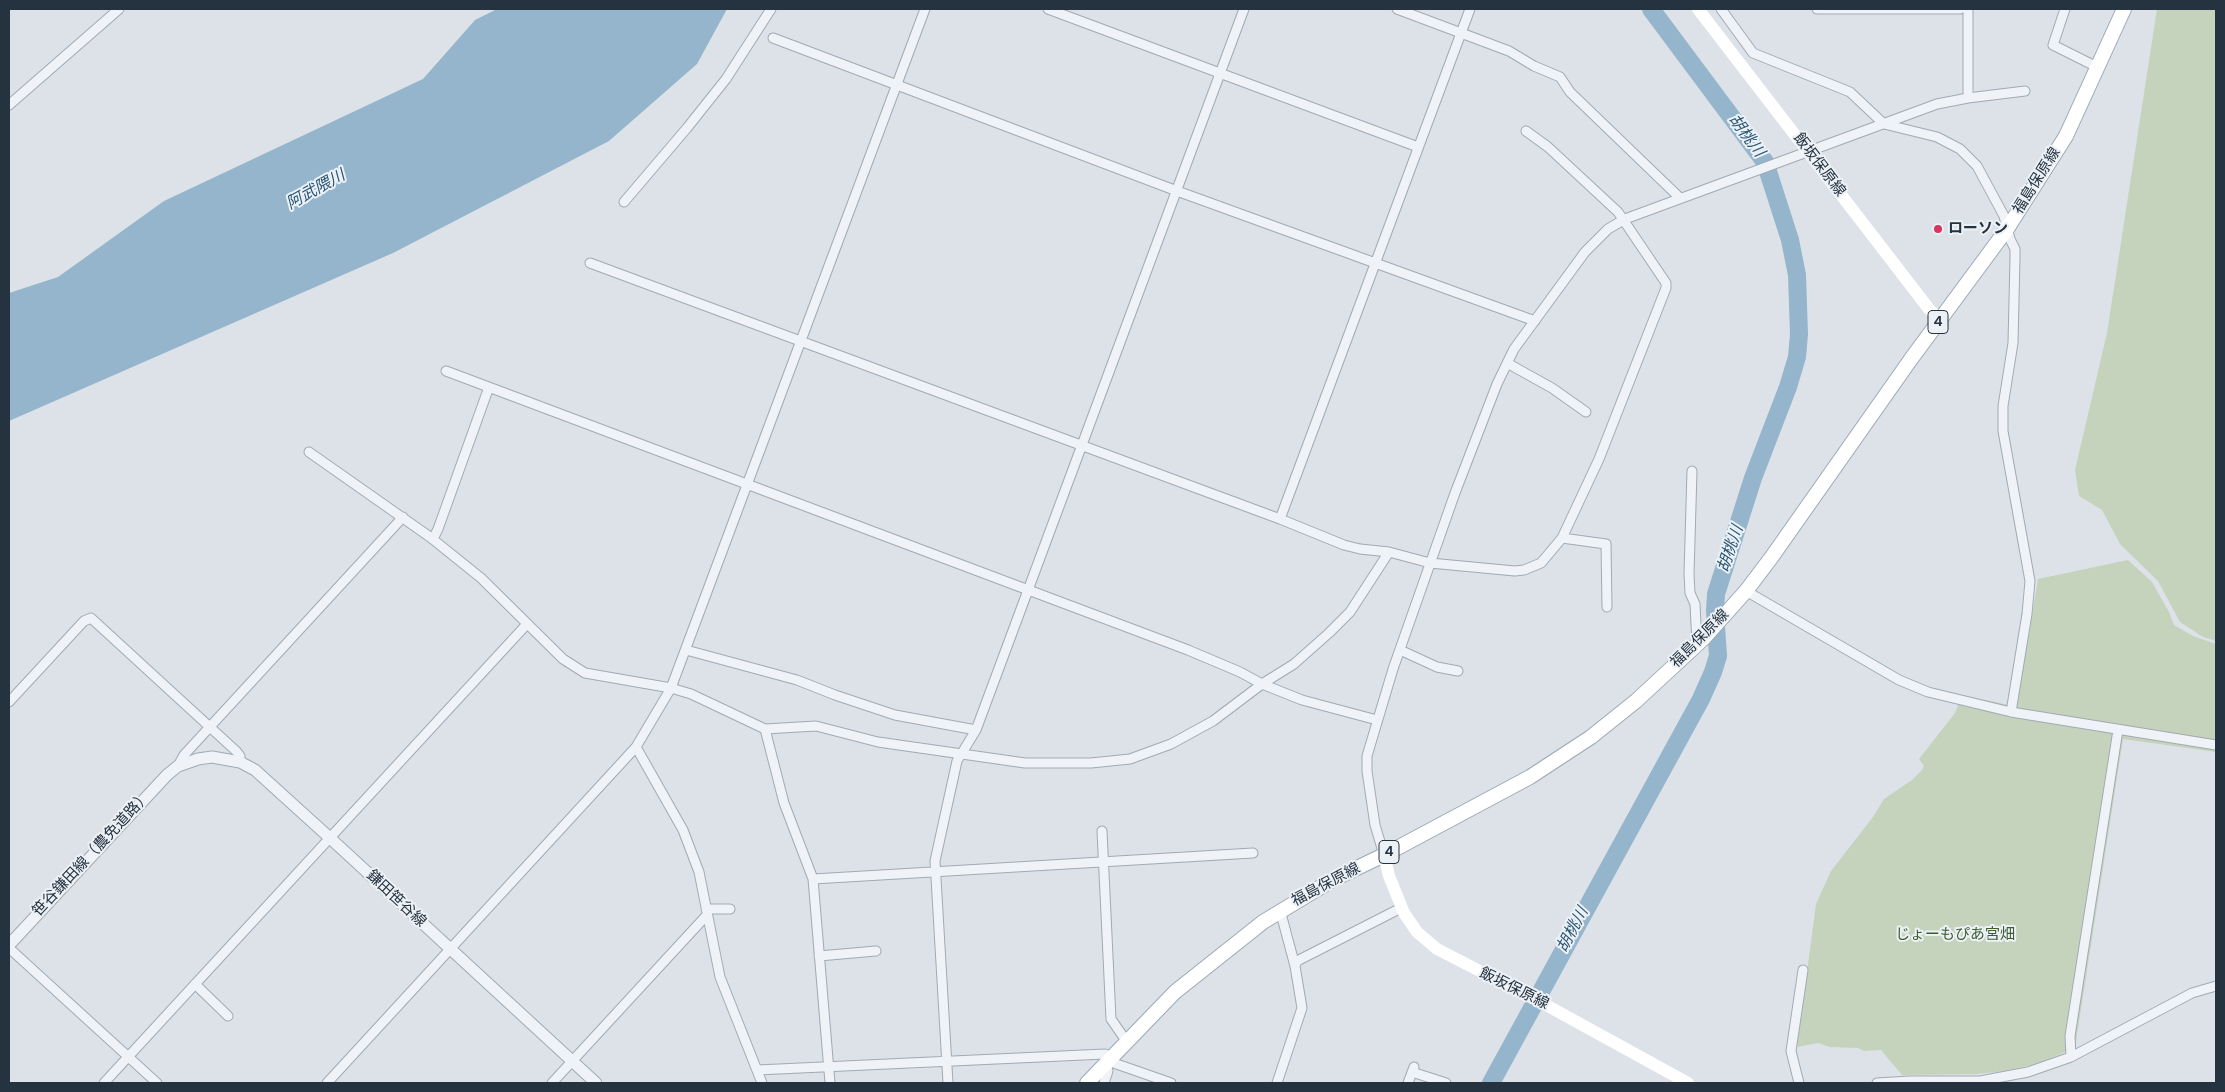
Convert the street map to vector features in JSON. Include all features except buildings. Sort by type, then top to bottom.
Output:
[{"type":"main road","name":"飯坂保原線","points":[[1698,9],[1929,309],[1940,320]]},
{"type":"main road","name":"福島保原線","points":[[1087,1083],[1175,992],[1236,942],[1280,910],[1334,879],[1384,855],[1530,777],[1591,737],[1636,701],[1700,641],[1746,591],[2007,229],[2066,136],[2124,9]]},
{"type":"main road","name":"飯坂保原線","points":[[1384,855],[1401,908],[1417,932],[1437,949],[1546,1005],[1688,1083]]},
{"type":"street","points":[[9,105],[119,9]]},
{"type":"street","points":[[624,202],[688,128],[726,79],[771,9]]},
{"type":"street","points":[[327,1083],[636,747],[671,688],[925,9]]},
{"type":"street","points":[[1048,9],[1418,147]]},
{"type":"street","points":[[948,1083],[935,872],[938,845],[957,761],[976,730],[1244,9]]},
{"type":"street","points":[[1397,9],[1509,51],[1534,66],[1560,77],[1570,92],[1680,198]]},
{"type":"street","points":[[1280,519],[1470,9]]},
{"type":"street","points":[[1721,9],[1753,53],[1850,92],[1884,124],[1937,137],[1960,149],[1982,174],[2004,216],[2015,249],[2015,258],[2013,343],[2003,406],[2003,431],[2030,581],[2028,614],[2011,712]]},
{"type":"street","points":[[1817,9],[1960,9]]},
{"type":"street","points":[[1968,9],[1968,98]]},
{"type":"street","points":[[2065,9],[2053,45],[2096,67]]},
{"type":"street","points":[[773,38],[1177,191],[1535,321]]},
{"type":"street","points":[[1384,855],[1375,825],[1367,771],[1367,756],[1400,650],[1455,493],[1507,363],[1514,349],[1585,252],[1608,229],[1625,219],[1680,198],[1937,104],[2025,91]]},
{"type":"street","points":[[590,263],[1280,519],[1344,545],[1360,550],[1389,552],[1430,563],[1515,571],[1524,570],[1541,563],[1562,538],[1599,459],[1666,288],[1666,283],[1625,219],[1548,146],[1526,131]]},
{"type":"street","points":[[1507,363],[1544,384],[1586,412]]},
{"type":"street","points":[[446,371],[1029,589],[1188,650],[1240,672],[1262,684],[1324,707],[1377,720]]},
{"type":"street","points":[[433,539],[489,387]]},
{"type":"street","points":[[309,452],[403,517],[481,578],[576,669],[592,675],[671,688],[700,697],[765,729],[816,726],[878,742],[1034,763],[1092,763],[1130,759],[1171,744],[1213,721],[1306,654],[1350,612],[1389,552]]},
{"type":"street","points":[[1692,472],[1689,574],[1690,593],[1695,604],[1700,641]]},
{"type":"street","points":[[178,766],[184,755],[403,517]]},
{"type":"street","points":[[1562,538],[1606,544],[1607,607]]},
{"type":"street","points":[[1746,591],[1912,686],[2011,712],[2216,745]]},
{"type":"street","points":[[9,702],[84,622],[91,618],[236,751],[240,756],[240,762]]},
{"type":"street","points":[[104,1083],[528,624]]},
{"type":"street","points":[[686,650],[796,680],[895,715],[976,730]]},
{"type":"street","points":[[1400,650],[1437,667],[1458,671]]},
{"type":"street","points":[[765,729],[784,803],[813,879],[830,1083]]},
{"type":"street","points":[[2071,1057],[2070,1036],[2118,730]]},
{"type":"street","points":[[636,747],[683,830],[701,879],[706,913],[720,977],[730,1007],[762,1083]]},
{"type":"street","name":"鎌田笹谷線","points":[[178,766],[212,757],[240,762],[255,770],[596,1083]]},
{"type":"street","name":"笹谷鎌田線（農免道路）","points":[[9,946],[92,853],[178,766]]},
{"type":"street","points":[[1102,831],[1111,1019],[1126,1042]]},
{"type":"street","points":[[813,879],[1253,853]]},
{"type":"street","points":[[1295,966],[1297,961],[1401,908]]},
{"type":"street","points":[[552,1083],[706,913],[730,909]]},
{"type":"street","points":[[1277,1083],[1302,1008],[1295,966],[1280,910]]},
{"type":"street","points":[[9,946],[157,1083]]},
{"type":"street","points":[[820,956],[876,951]]},
{"type":"street","points":[[1799,1083],[1791,1051],[1803,970]]},
{"type":"street","points":[[195,984],[228,1016]]},
{"type":"street","points":[[1878,1083],[1910,1080],[1980,1082],[2012,1077],[2071,1057],[2192,993],[2216,986]]},
{"type":"street","points":[[758,1070],[1105,1054],[1108,1061],[1108,1072],[1104,1083]]},
{"type":"street","points":[[1108,1061],[1171,1083]]},
{"type":"street","points":[[1408,1083],[1413,1069],[1446,1083]]},
{"type":"green space","points":[[2157,9],[2216,9],[2216,641],[2203,637],[2180,622],[2158,581],[2120,544],[2102,510],[2079,496],[2075,470],[2107,333]]},
{"type":"green space","name":"じょーもぴあ宮畑","points":[[2128,560],[2152,582],[2174,625],[2193,636],[2216,644],[2216,752],[2123,739],[2075,1048],[2040,1063],[2005,1071],[1976,1074],[1902,1075],[1881,1050],[1864,1051],[1858,1048],[1830,1047],[1818,1043],[1797,1047],[1816,904],[1831,871],[1873,817],[1884,799],[1912,780],[1922,770],[1924,766],[1919,759],[1955,713],[1962,695],[2009,705],[2028,641],[2038,579]]},
{"type":"water","name":"阿武隈川","points":[[497,9],[727,9],[697,64],[609,141],[393,253],[9,421],[9,293],[58,277],[164,201],[423,79],[475,20]]},
{"type":"waterway","name":"胡桃川","points":[[1491,1083],[1701,699],[1713,672],[1718,656],[1715,611],[1716,594],[1753,478],[1788,387],[1797,357],[1799,334],[1797,275],[1790,240],[1765,162],[1651,9]]},
{"type":"place","name":"ローソン","points":[[1938,229]]}]
